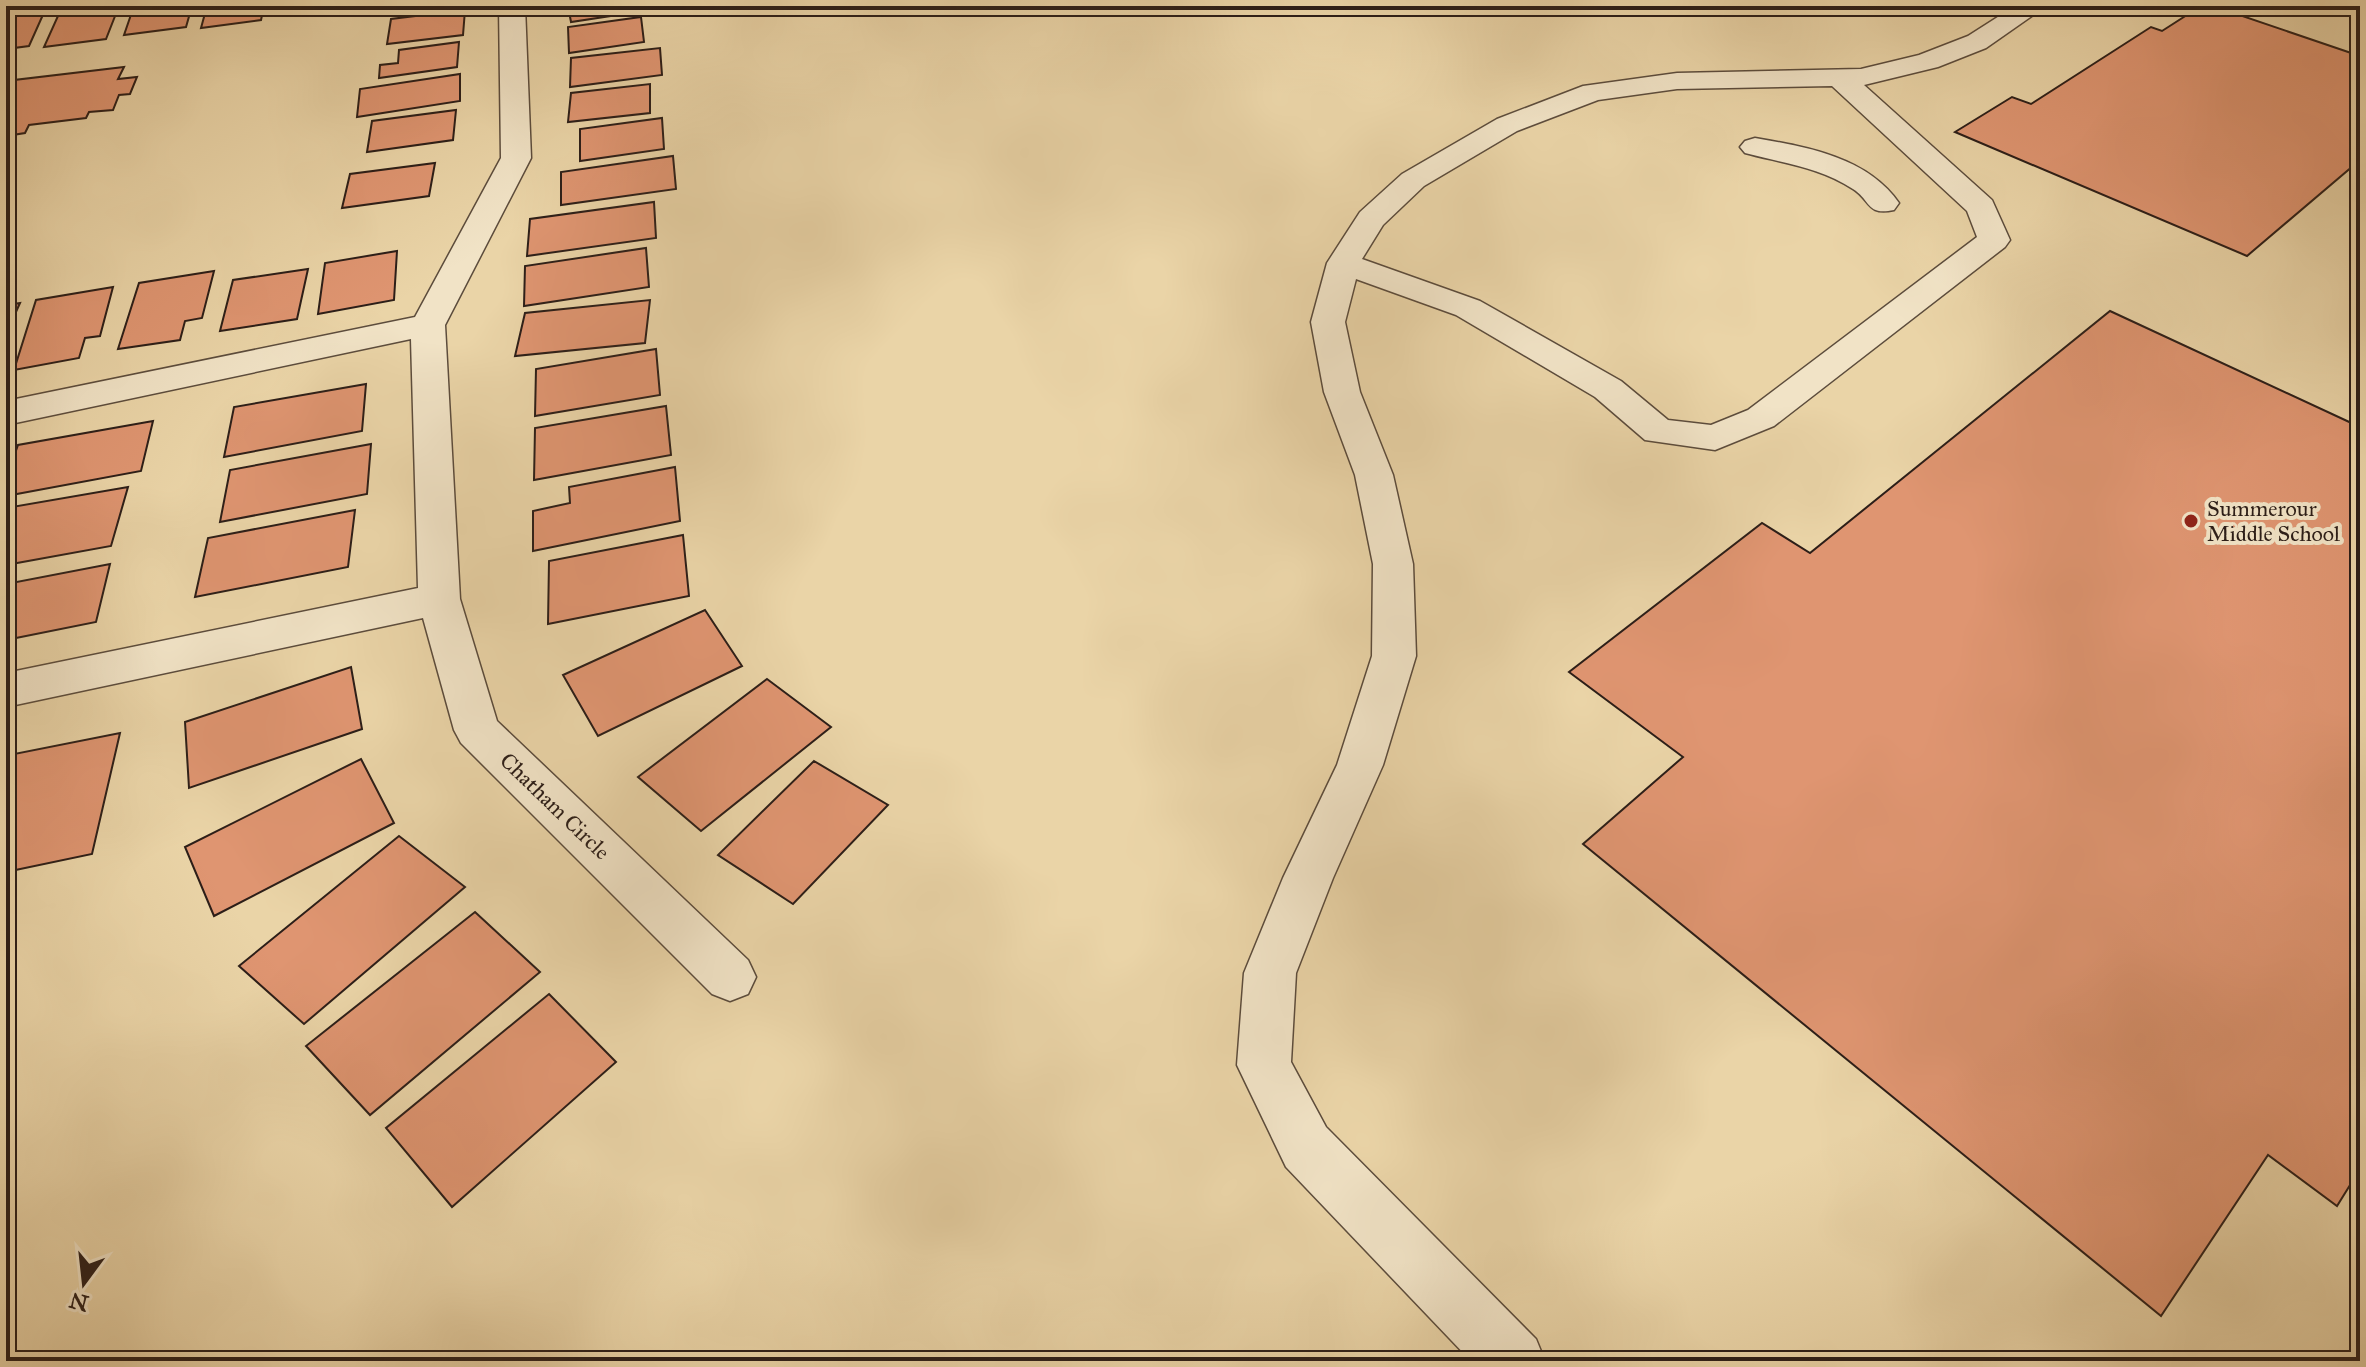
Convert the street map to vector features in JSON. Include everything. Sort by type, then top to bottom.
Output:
[{"type":"street","points":[[6,413],[428,325],[516,158],[512,6]]},
{"type":"street","points":[[1514,1361],[1306,1147],[1264,1065],[1270,973],[1308,878],[1360,765],[1394,656],[1393,564],[1374,475],[1342,392],[1328,322],[1343,263],[1371,219],[1413,180],[1507,125],[1593,92],[1677,81],[1861,77],[1928,61],[1977,42],[2033,6]]},
{"type":"street","points":[[1343,263],[1468,308],[1608,389],[1658,431],[1715,438],[1761,418],[1994,240],[1981,207],[1840,78]]},
{"type":"street","points":[[1755,147],[1803,155],[1866,183],[1883,203]]},
{"type":"street","name":"Chatham Circle","points":[[428,325],[439,599],[477,730],[730,977]]},
{"type":"street","points":[[6,690],[439,599]]},
{"type":"building","points":[[119,6],[106,39],[44,47],[62,7]]},
{"type":"building","points":[[134,6],[192,6],[186,27],[124,35]]},
{"type":"building","points":[[207,6],[264,6],[261,20],[201,28]]},
{"type":"building","points":[[277,6],[333,6],[333,9],[274,15]]},
{"type":"building","points":[[568,6],[656,6],[657,9],[571,22]]},
{"type":"building","points":[[2201,6],[2213,6],[2360,56],[2360,160],[2247,256],[1955,132],[2012,97],[2031,104],[2151,27],[2162,31]]},
{"type":"building","points":[[46,8],[29,46],[6,49],[6,14]]},
{"type":"building","points":[[465,10],[463,35],[387,44],[391,19]]},
{"type":"building","points":[[641,17],[644,42],[569,53],[568,27]]},
{"type":"building","points":[[459,42],[457,67],[379,78],[380,65],[398,63],[399,50]]},
{"type":"building","points":[[660,48],[662,75],[570,87],[571,58]]},
{"type":"building","points":[[124,67],[118,79],[137,77],[130,94],[119,95],[113,110],[89,112],[86,118],[29,125],[25,133],[6,136],[6,81]]},
{"type":"building","points":[[460,74],[460,101],[357,117],[360,89]]},
{"type":"building","points":[[650,84],[650,113],[568,122],[571,93]]},
{"type":"building","points":[[456,110],[453,140],[367,152],[372,121]]},
{"type":"building","points":[[662,118],[664,149],[580,161],[580,129]]},
{"type":"building","points":[[673,156],[676,189],[561,205],[561,172]]},
{"type":"building","points":[[435,163],[429,196],[342,208],[350,174]]},
{"type":"building","points":[[654,202],[656,238],[527,256],[530,219]]},
{"type":"building","points":[[646,248],[649,287],[524,306],[525,266]]},
{"type":"building","points":[[397,251],[394,300],[318,314],[325,263]]},
{"type":"building","points":[[308,269],[297,319],[220,331],[233,280]]},
{"type":"building","points":[[214,271],[202,318],[185,321],[180,340],[118,349],[139,283]]},
{"type":"building","points":[[113,287],[100,336],[85,338],[79,358],[14,370],[36,300]]},
{"type":"building","points":[[650,300],[645,343],[515,356],[525,313]]},
{"type":"building","points":[[20,303],[6,334],[6,305]]},
{"type":"building","points":[[2110,311],[2360,427],[2360,1169],[2337,1206],[2268,1155],[2161,1316],[1583,844],[1683,757],[1569,672],[1762,523],[1810,553]]},
{"type":"building","points":[[656,349],[660,395],[535,416],[536,369]]},
{"type":"building","points":[[366,384],[362,431],[224,457],[234,407]]},
{"type":"building","points":[[666,406],[671,455],[534,480],[535,428]]},
{"type":"building","points":[[153,421],[141,471],[6,496],[6,479],[18,445]]},
{"type":"building","points":[[371,444],[367,494],[220,522],[230,470]]},
{"type":"building","points":[[675,467],[680,521],[533,551],[533,511],[570,503],[569,487]]},
{"type":"building","points":[[128,487],[111,546],[6,565],[6,508]]},
{"type":"building","points":[[355,510],[348,567],[195,597],[208,538]]},
{"type":"building","points":[[683,535],[689,596],[548,624],[549,561]]},
{"type":"building","points":[[110,564],[96,622],[6,640],[6,584]]},
{"type":"building","points":[[705,610],[742,666],[598,736],[563,675]]},
{"type":"building","points":[[351,667],[362,729],[189,788],[185,722]]},
{"type":"building","points":[[767,679],[831,727],[701,831],[638,777]]},
{"type":"building","points":[[120,733],[92,854],[6,872],[6,783],[14,754]]},
{"type":"building","points":[[361,759],[394,823],[214,916],[185,847]]},
{"type":"building","points":[[814,761],[888,805],[793,904],[718,855]]},
{"type":"building","points":[[399,836],[465,887],[304,1024],[239,966]]},
{"type":"building","points":[[475,912],[540,972],[370,1115],[306,1046]]},
{"type":"building","points":[[549,994],[616,1062],[452,1207],[386,1128]]},
{"type":"place","name":"Summerour Middle School","points":[[2191,521]]}]
